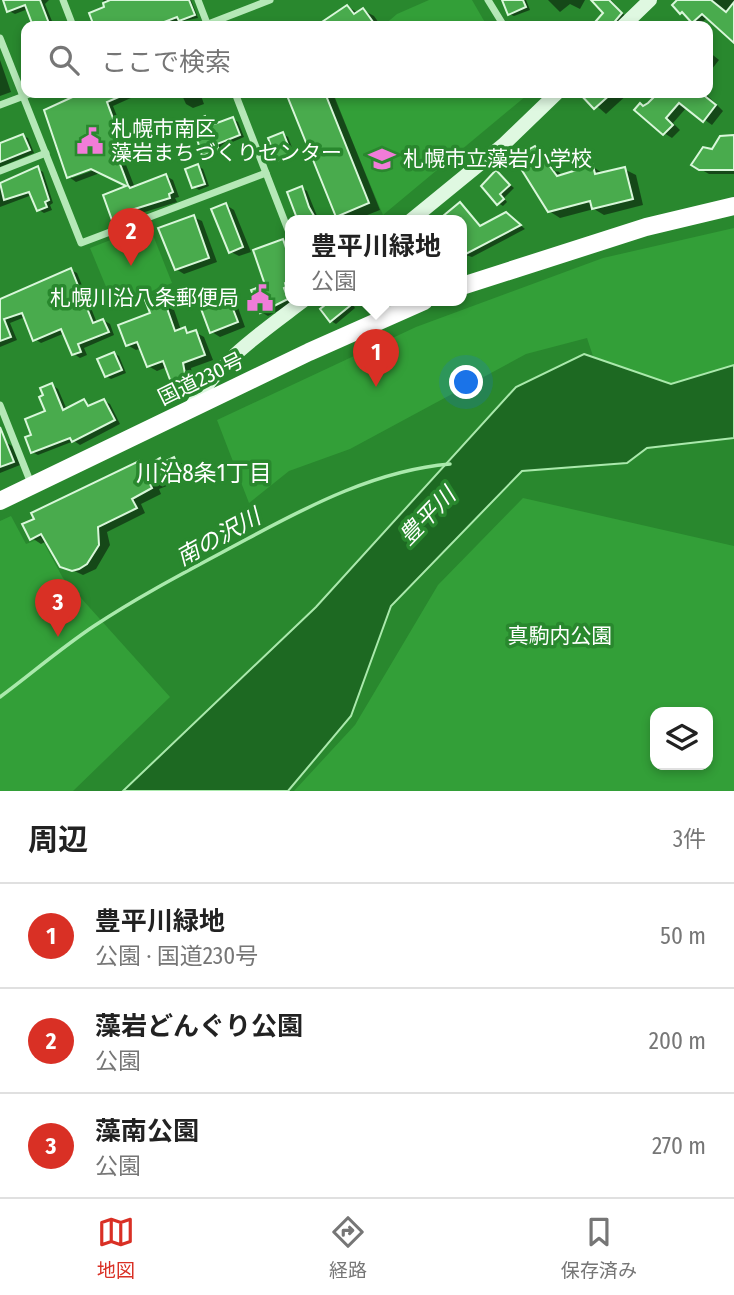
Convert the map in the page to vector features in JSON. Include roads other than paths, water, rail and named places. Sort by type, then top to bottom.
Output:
[{"type":"highway","points":[[467,284],[646,227],[734,206]]},
{"type":"highway","name":"国道230号","points":[[0,501],[309,352],[413,306]]},
{"type":"street","points":[[62,0],[71,21]]},
{"type":"street","points":[[198,0],[204,21]]},
{"type":"street","points":[[218,21],[270,0]]},
{"type":"street","points":[[488,0],[500,21]]},
{"type":"street","points":[[629,21],[650,0]]},
{"type":"street","points":[[0,38],[21,89]]},
{"type":"street","points":[[0,105],[21,97]]},
{"type":"street","points":[[25,98],[81,243],[266,173]]},
{"type":"street","points":[[237,98],[285,222]]},
{"type":"street","points":[[417,215],[503,145],[547,98]]},
{"type":"street","points":[[0,171],[46,153]]},
{"type":"street","points":[[189,410],[210,377],[228,358],[296,306]]},
{"type":"street","points":[[0,405],[32,486]]},
{"type":"water","name":"豊平川","points":[[584,354],[671,384],[734,365],[734,438],[647,448],[627,463],[522,471],[391,606],[351,716],[288,791],[123,791],[316,607],[516,387]]},
{"type":"waterway","name":"南の沢川","points":[[0,697],[112,614],[271,526],[371,481],[397,473],[450,464]]},
{"type":"place","name":"札幌市南区 藻岩まちづくりセンター","points":[[90,141]]},
{"type":"place","name":"札幌市立藻岩小学校","points":[[382,159]]},
{"type":"place","name":"藻岩どんぐり公園","points":[[131,266]]},
{"type":"place","name":"札幌川沿八条郵便局","points":[[260,298]]},
{"type":"place","name":"豊平川緑地","points":[[376,387]]},
{"type":"place","name":"藻南公園","points":[[58,637]]},
{"type":"district","name":"川沿8条1丁目","points":[[204,473]]},
{"type":"park label","name":"真駒内公園","points":[[560,636]]}]
